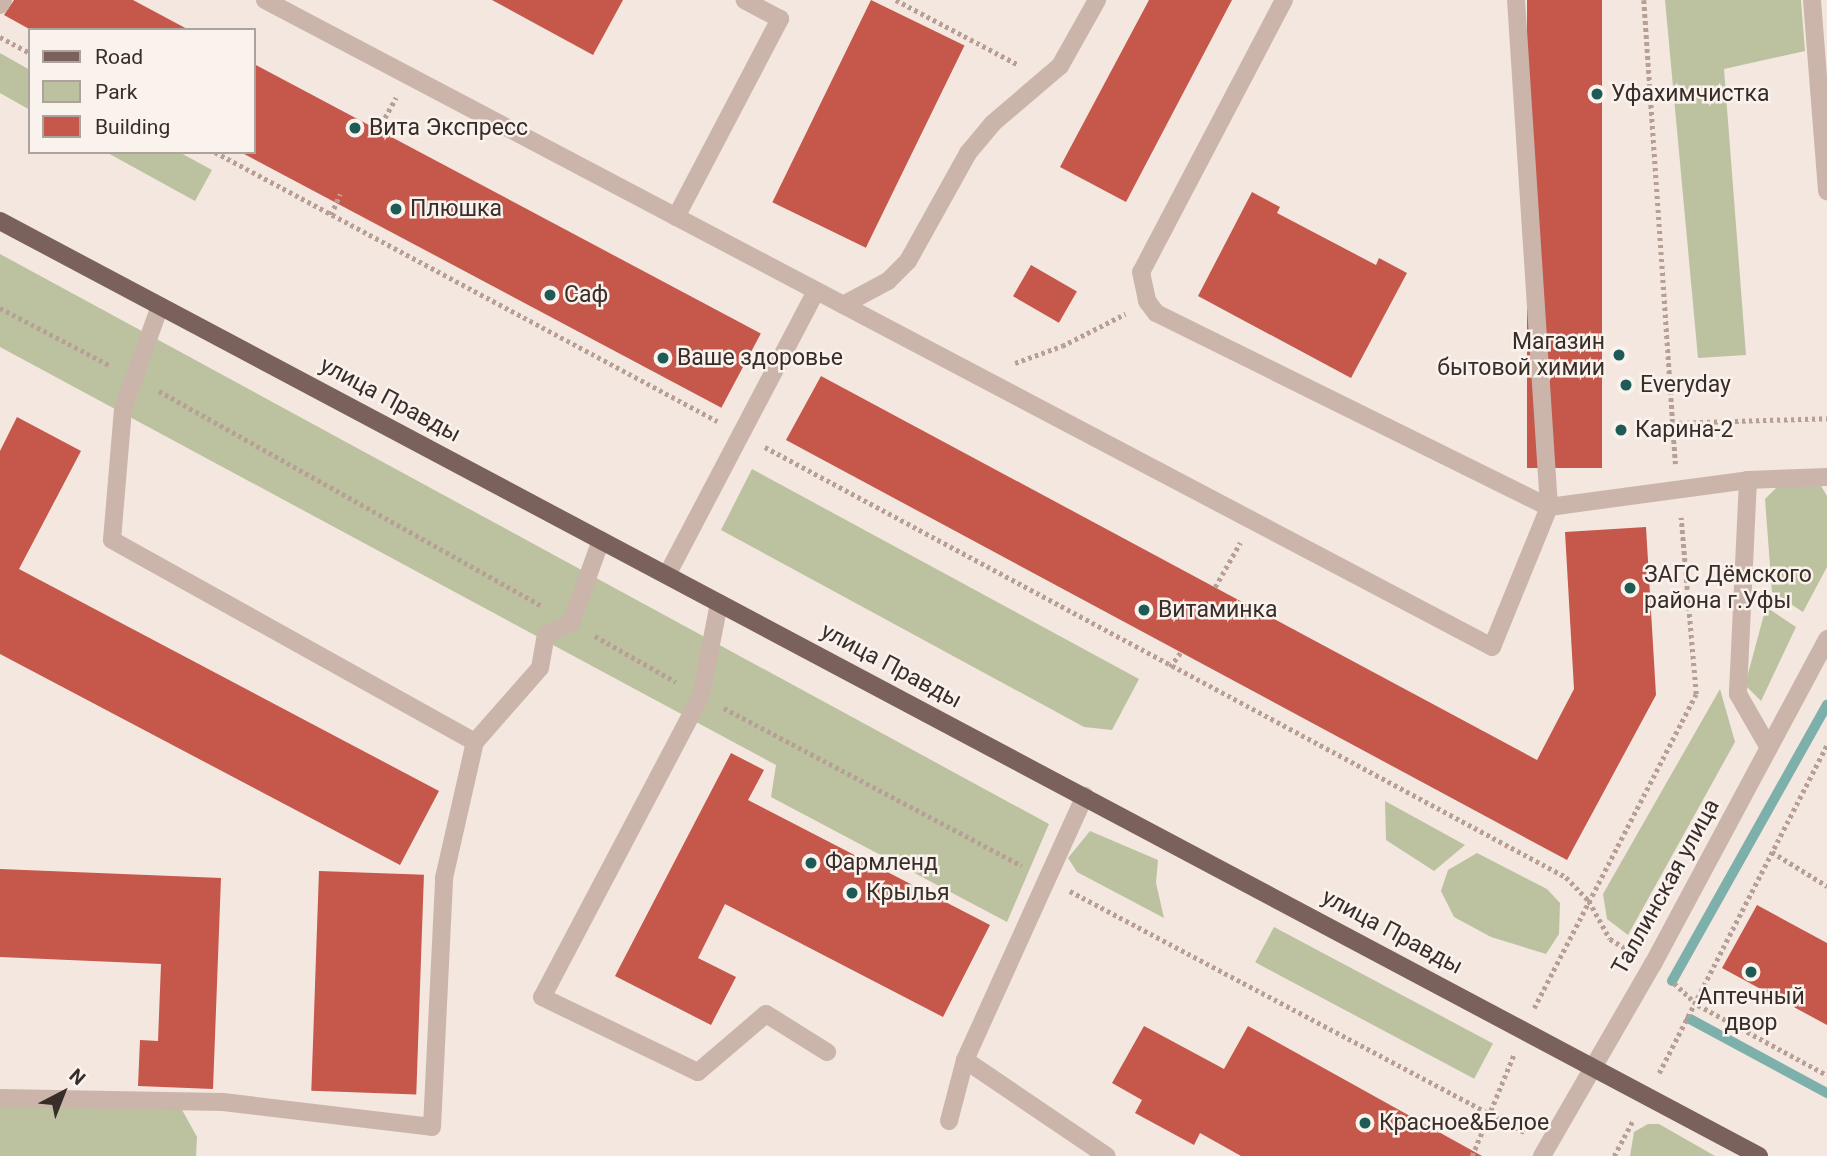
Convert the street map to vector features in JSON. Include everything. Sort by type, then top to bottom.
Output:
[{"type":"main road","name":"улица Правды","points":[[0,221],[1759,1156]]},
{"type":"street","points":[[0,5],[3,0]]},
{"type":"street","points":[[265,0],[1492,647],[1549,506],[1516,0]]},
{"type":"street","points":[[676,217],[780,19],[746,0]]},
{"type":"street","points":[[843,305],[888,281],[908,261],[978,139],[1066,58],[1097,0]]},
{"type":"street","points":[[1284,0],[1141,272],[1147,301],[1156,313],[1549,506],[1678,493],[1748,480],[1827,477]]},
{"type":"street","points":[[1812,0],[1827,191]]},
{"type":"street","points":[[667,575],[816,291]]},
{"type":"street","points":[[160,306],[123,409],[112,540],[475,742]]},
{"type":"street","points":[[1748,480],[1738,694],[1769,748]]},
{"type":"street","points":[[0,1098],[223,1102],[432,1127],[443,878],[475,742],[540,668],[546,635],[571,622],[601,540]]},
{"type":"street","points":[[719,603],[701,696],[542,997],[698,1072],[766,1014],[827,1052]]},
{"type":"street","name":"Таллинская улица","points":[[1545,1150],[1653,964],[1827,639]]},
{"type":"street","points":[[949,1121],[965,1060],[1085,796]]},
{"type":"street","points":[[965,1060],[1107,1156]]},
{"type":"path","points":[[895,0],[1045,79]]},
{"type":"path","points":[[1472,1156],[1492,1115],[1523,1029],[1696,694],[1672,424],[1644,0]]},
{"type":"path","points":[[0,37],[28,52]]},
{"type":"path","points":[[378,130],[408,75]]},
{"type":"path","points":[[219,154],[1170,667],[1566,877],[1588,901],[1610,939],[1653,964],[1698,1005],[1827,1075]]},
{"type":"path","points":[[331,215],[340,194]]},
{"type":"path","points":[[974,374],[1062,346],[1147,301]]},
{"type":"path","points":[[0,308],[134,377],[701,696],[1492,1115],[1545,1150]]},
{"type":"path","points":[[1672,424],[1827,418]]},
{"type":"path","points":[[1214,587],[1252,520]]},
{"type":"path","points":[[1170,667],[1181,652]]},
{"type":"path","points":[[1614,1156],[1698,1005],[1827,744]]},
{"type":"path","points":[[1772,852],[1827,886]]},
{"type":"green space","points":[[1665,0],[1801,0],[1805,51],[1724,69],[1746,355],[1698,358]]},
{"type":"green space","points":[[0,53],[28,69],[28,109],[0,93]]},
{"type":"green space","points":[[110,154],[183,154],[212,170],[195,201]]},
{"type":"green space","points":[[0,254],[1049,824],[1007,922],[771,797],[776,765],[0,347]]},
{"type":"green space","points":[[752,469],[1139,679],[1112,730],[1084,727],[721,530]]},
{"type":"green space","points":[[1781,483],[1821,486],[1827,496],[1827,567],[1803,612],[1772,592],[1765,499]]},
{"type":"green space","points":[[1766,607],[1796,627],[1761,701],[1745,685]]},
{"type":"green space","points":[[1720,689],[1735,742],[1628,935],[1607,919],[1603,894]]},
{"type":"green space","points":[[1385,801],[1465,845],[1434,871],[1386,840]]},
{"type":"green space","points":[[1090,831],[1158,860],[1156,883],[1164,918],[1077,872],[1068,858]]},
{"type":"green space","points":[[1477,853],[1547,889],[1560,903],[1559,934],[1546,954],[1491,937],[1454,917],[1441,891],[1448,870]]},
{"type":"green space","points":[[1274,927],[1493,1043],[1474,1079],[1255,962]]},
{"type":"green space","points":[[0,1091],[175,1097],[197,1137],[196,1156],[0,1156]]},
{"type":"green space","points":[[1648,1124],[1659,1124],[1715,1156],[1630,1156],[1634,1132]]},
{"type":"building","points":[[14,0],[133,0],[185,28],[28,28],[4,15]]},
{"type":"building","points":[[492,0],[623,0],[593,55]]},
{"type":"building","points":[[871,0],[964,46],[866,248],[772,202]]},
{"type":"building","points":[[1149,0],[1232,0],[1126,202],[1060,167]]},
{"type":"building","points":[[1527,0],[1602,0],[1602,468],[1527,468]]},
{"type":"building","points":[[256,65],[761,333],[721,408],[244,154],[256,154]]},
{"type":"building","points":[[1252,192],[1280,207],[1277,213],[1376,265],[1379,258],[1407,273],[1351,378],[1198,296]]},
{"type":"building","points":[[1031,265],[1077,292],[1059,323],[1013,296]]},
{"type":"building","points":[[821,376],[1537,760],[1574,689],[1565,532],[1646,527],[1656,695],[1567,860],[786,440]]},
{"type":"building","points":[[17,417],[81,451],[19,569],[439,791],[400,865],[0,654],[0,451]]},
{"type":"building","points":[[731,753],[764,770],[748,800],[990,925],[943,1017],[725,904],[698,958],[736,977],[711,1025],[615,976]]},
{"type":"building","points":[[0,869],[221,878],[213,1089],[138,1086],[140,1040],[158,1041],[161,964],[0,957]]},
{"type":"building","points":[[319,871],[424,875],[416,1095],[311,1091]]},
{"type":"building","points":[[1757,905],[1827,943],[1827,1025],[1722,968]]},
{"type":"building","points":[[1144,1026],[1224,1069],[1248,1026],[1482,1156],[1241,1156],[1200,1133],[1194,1145],[1135,1113],[1142,1100],[1112,1083]]},
{"type":"waterway","points":[[1672,981],[1827,705]]},
{"type":"waterway","points":[[1690,1019],[1827,1093]]},
{"type":"place","name":"Уфахимчистка","points":[[1597,94]]},
{"type":"place","name":"Вита Экспресс","points":[[355,128]]},
{"type":"place","name":"Плюшка","points":[[396,209]]},
{"type":"place","name":"Саф","points":[[550,295]]},
{"type":"place","name":"Магазин бытовой химии","points":[[1619,355]]},
{"type":"place","name":"Ваше здоровье","points":[[663,358]]},
{"type":"place","name":"Everyday","points":[[1626,385]]},
{"type":"place","name":"Карина-2","points":[[1621,430]]},
{"type":"place","name":"ЗАГС Дёмского района г.Уфы","points":[[1630,588]]},
{"type":"place","name":"Витаминка","points":[[1144,610]]},
{"type":"place","name":"Фармленд","points":[[811,863]]},
{"type":"place","name":"Крылья","points":[[852,893]]},
{"type":"place","name":"Аптечный двор","points":[[1751,972]]},
{"type":"place","name":"Красное&Белое","points":[[1365,1123]]}]
